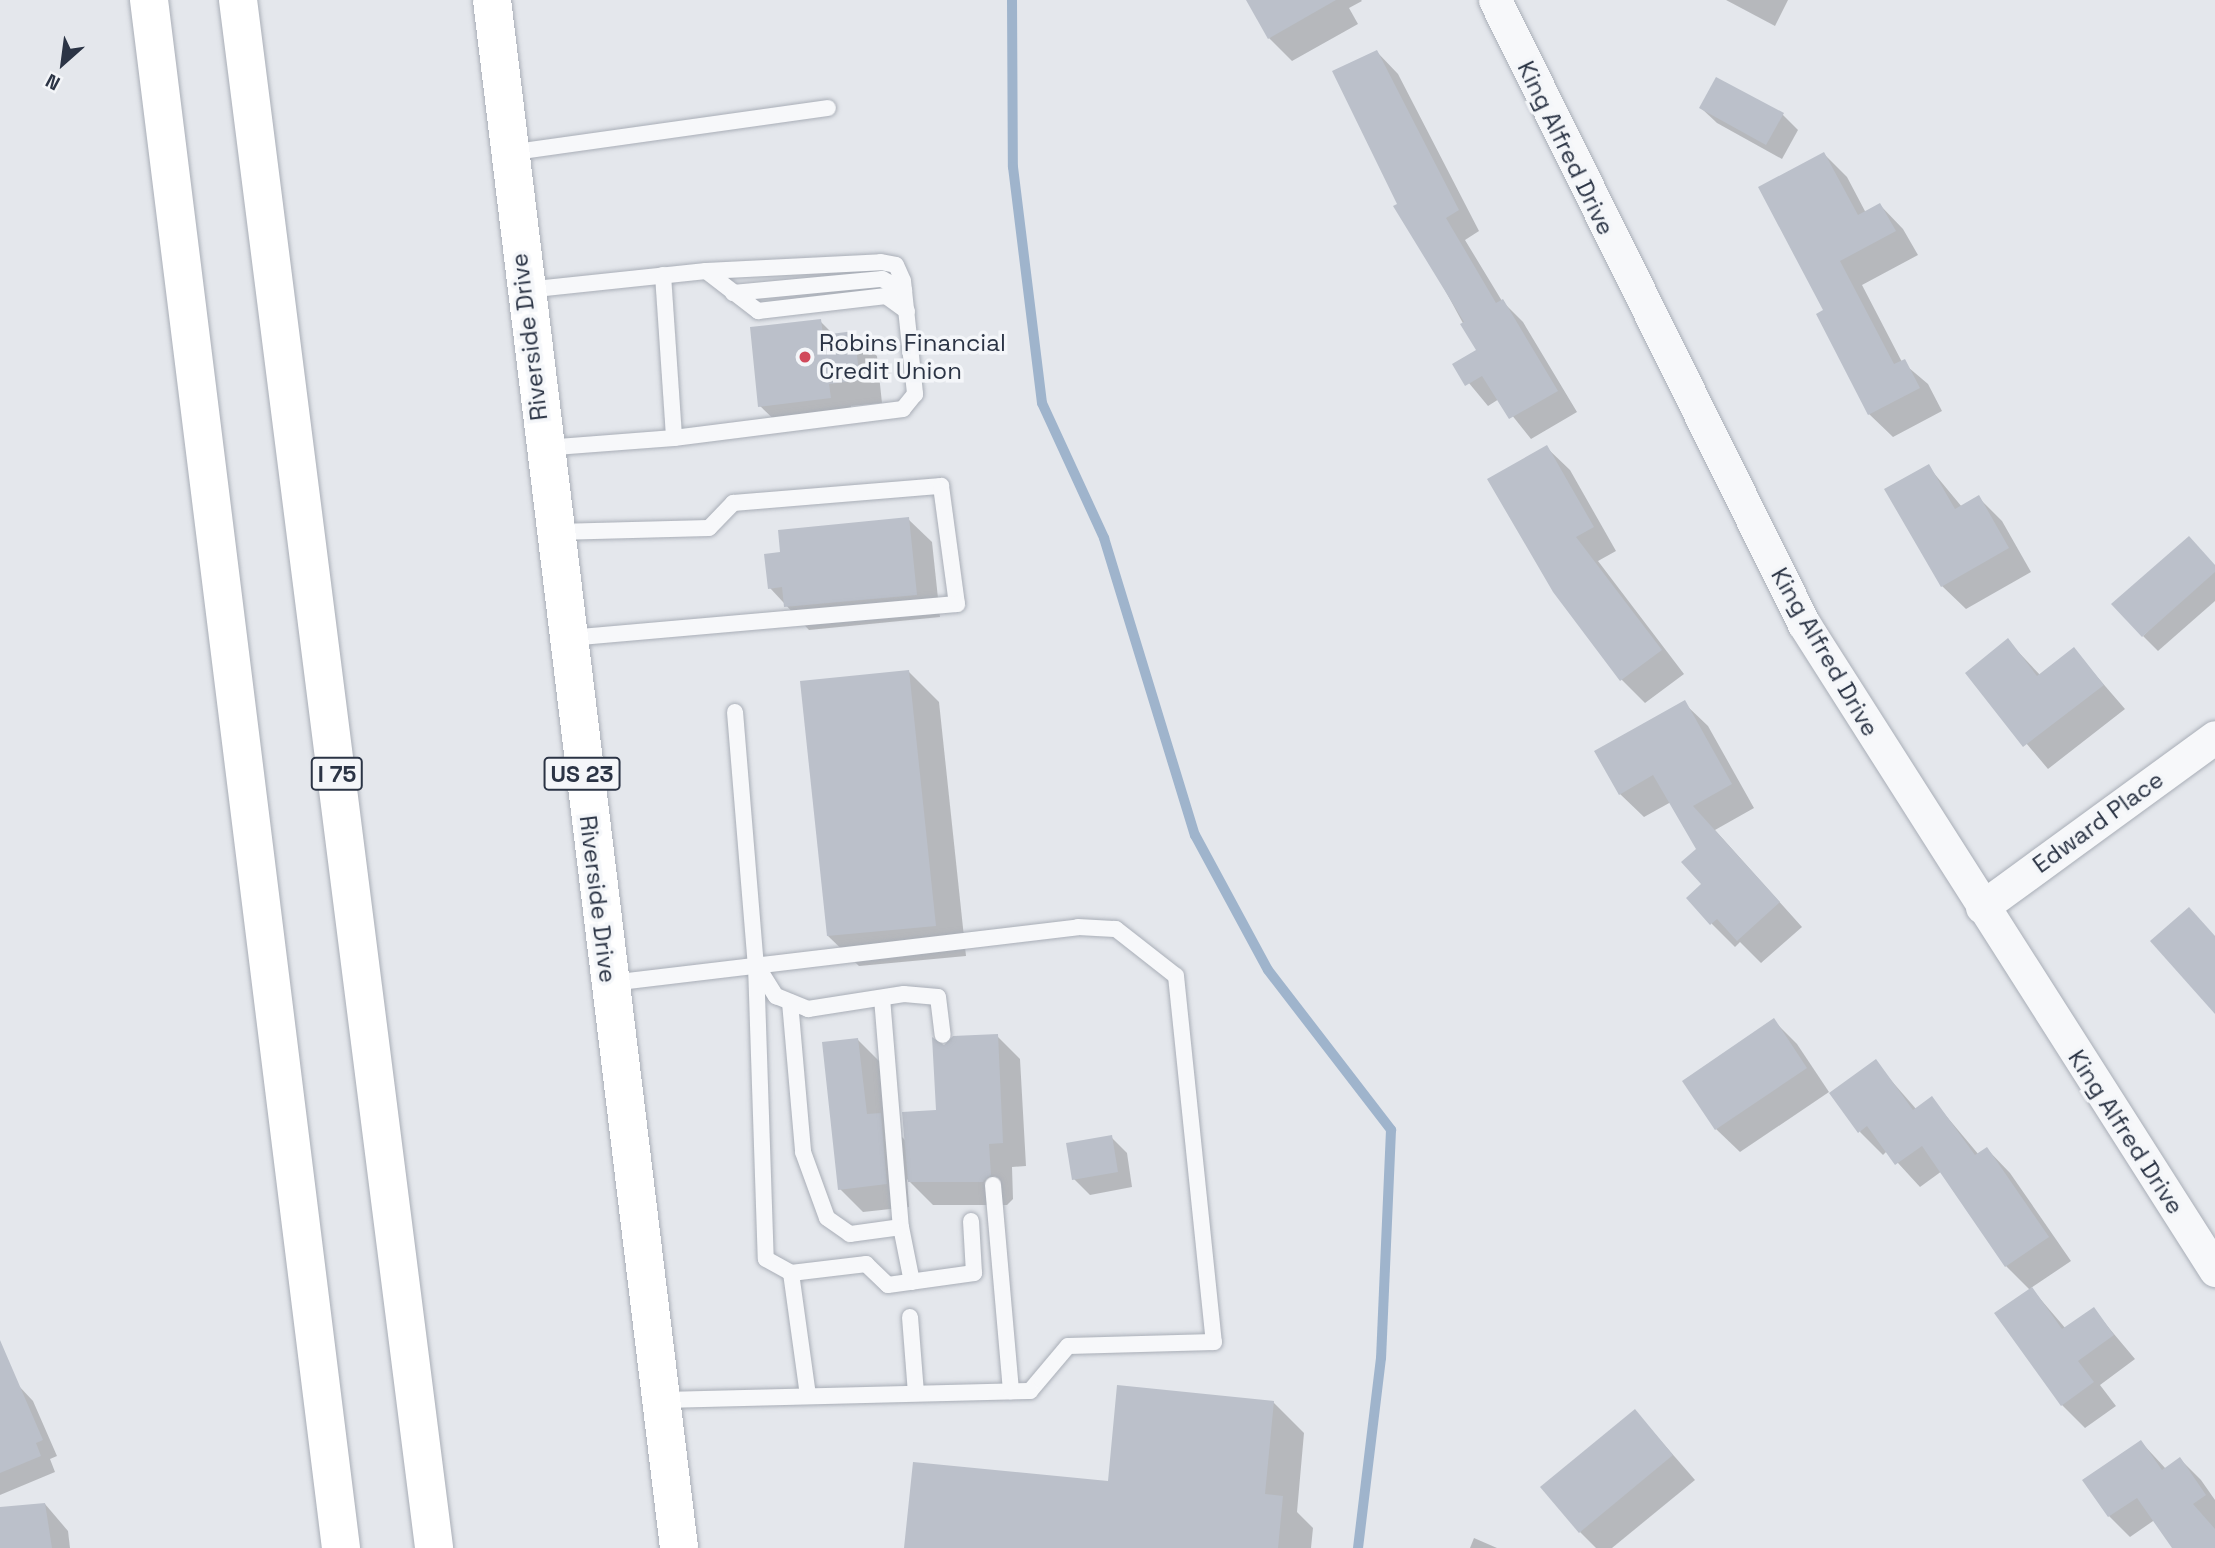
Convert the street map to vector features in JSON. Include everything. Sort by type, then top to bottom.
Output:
[{"type":"main road","points":[[149,0],[341,1548]]},
{"type":"main road","name":"I 75","points":[[238,0],[434,1548]]},
{"type":"main road","name":"Riverside Drive","points":[[492,0],[523,290],[679,1548]]},
{"type":"street","name":"King Alfred Drive","points":[[1495,0],[1804,624],[2215,1270]]},
{"type":"street","name":"Edward Place","points":[[1982,907],[2215,737]]},
{"type":"lane","points":[[507,153],[828,108]]},
{"type":"lane","points":[[523,290],[706,271],[887,262],[900,268],[907,311],[915,394],[907,407],[674,438],[543,449]]},
{"type":"lane","points":[[706,271],[758,310],[886,296],[907,311]]},
{"type":"lane","points":[[663,275],[674,438]]},
{"type":"lane","points":[[733,293],[882,279],[904,290]]},
{"type":"lane","points":[[553,532],[709,528],[733,503],[941,486],[957,604],[566,639]]},
{"type":"lane","points":[[735,712],[756,965],[766,1259],[791,1273],[866,1264],[888,1285],[974,1273],[971,1221]]},
{"type":"lane","points":[[608,983],[1078,927],[1116,929],[1176,976],[1214,1342],[1068,1346],[1030,1391],[660,1400]]},
{"type":"lane","points":[[756,965],[776,996],[808,1009],[883,998],[937,997],[943,1035]]},
{"type":"lane","points":[[883,998],[901,1227],[912,1282]]},
{"type":"lane","points":[[790,1002],[803,1152],[827,1218],[850,1234],[901,1227]]},
{"type":"lane","points":[[993,1185],[1011,1391]]},
{"type":"lane","points":[[791,1273],[808,1395]]},
{"type":"lane","points":[[910,1317],[916,1393]]},
{"type":"building","points":[[1246,0],[1336,0],[1268,39]]},
{"type":"building","points":[[1377,50],[1459,210],[1446,218],[1496,303],[1503,299],[1558,391],[1509,419],[1482,376],[1465,386],[1452,364],[1476,350],[1460,324],[1464,322],[1393,206],[1397,204],[1332,71]]},
{"type":"building","points":[[1716,77],[1784,113],[1766,145],[1699,108]]},
{"type":"building","points":[[1824,152],[1858,215],[1880,203],[1896,231],[1840,261],[1894,364],[1905,359],[1920,388],[1868,415],[1816,314],[1823,310],[1758,187]]},
{"type":"building","name":"Robins Financial Credit Union","points":[[821,319],[823,335],[854,331],[860,380],[829,384],[831,398],[758,407],[750,327]]},
{"type":"building","points":[[1547,445],[1594,527],[1576,537],[1662,650],[1620,681],[1553,592],[1487,479]]},
{"type":"building","points":[[1929,464],[1955,509],[1979,495],[2009,548],[1941,587],[1884,489]]},
{"type":"building","points":[[909,517],[917,595],[784,607],[782,587],[768,589],[764,554],[780,552],[778,530]]},
{"type":"building","points":[[2189,536],[2215,565],[2215,572],[2142,637],[2111,604]]},
{"type":"building","points":[[2008,638],[2037,676],[2074,647],[2104,685],[2023,747],[1965,673]]},
{"type":"building","points":[[909,670],[936,926],[827,936],[800,681]]},
{"type":"building","points":[[1685,700],[1732,784],[1693,806],[1780,902],[1737,941],[1717,919],[1710,925],[1686,898],[1701,884],[1681,862],[1696,849],[1653,775],[1619,795],[1594,751]]},
{"type":"building","points":[[2189,907],[2215,936],[2215,1014],[2150,941]]},
{"type":"building","points":[[1774,1018],[1807,1068],[1715,1130],[1682,1081]]},
{"type":"building","points":[[998,1034],[1003,1143],[989,1144],[991,1175],[983,1182],[908,1182],[902,1112],[936,1110],[932,1037],[944,1045],[953,1036]]},
{"type":"building","points":[[858,1038],[867,1114],[881,1113],[887,1184],[838,1190],[822,1042]]},
{"type":"building","points":[[1876,1059],[1913,1110],[1932,1096],[1975,1155],[1987,1147],[2049,1237],[2005,1267],[1922,1146],[1895,1165],[1867,1126],[1858,1133],[1829,1093]]},
{"type":"building","points":[[1112,1135],[1118,1172],[1072,1180],[1066,1143]]},
{"type":"building","points":[[2032,1287],[2062,1329],[2094,1307],[2114,1335],[2078,1361],[2094,1382],[2061,1406],[1994,1313]]},
{"type":"building","points":[[0,1340],[43,1440],[36,1443],[41,1456],[0,1473]]},
{"type":"building","points":[[1117,1385],[1274,1401],[1265,1494],[1283,1496],[1278,1548],[904,1548],[913,1462],[1108,1481]]},
{"type":"building","points":[[1635,1409],[1673,1455],[1579,1533],[1540,1487]]},
{"type":"building","points":[[2141,1440],[2162,1470],[2180,1457],[2206,1495],[2193,1504],[2215,1529],[2215,1548],[2172,1548],[2137,1498],[2108,1517],[2082,1480]]},
{"type":"building","points":[[45,1503],[52,1548],[0,1548],[0,1507]]},
{"type":"waterway","points":[[1012,0],[1013,167],[1042,403],[1104,538],[1195,835],[1268,970],[1391,1130],[1381,1358],[1358,1548]]},
{"type":"place","name":"Robins Financial Credit Union","points":[[805,357]]}]
